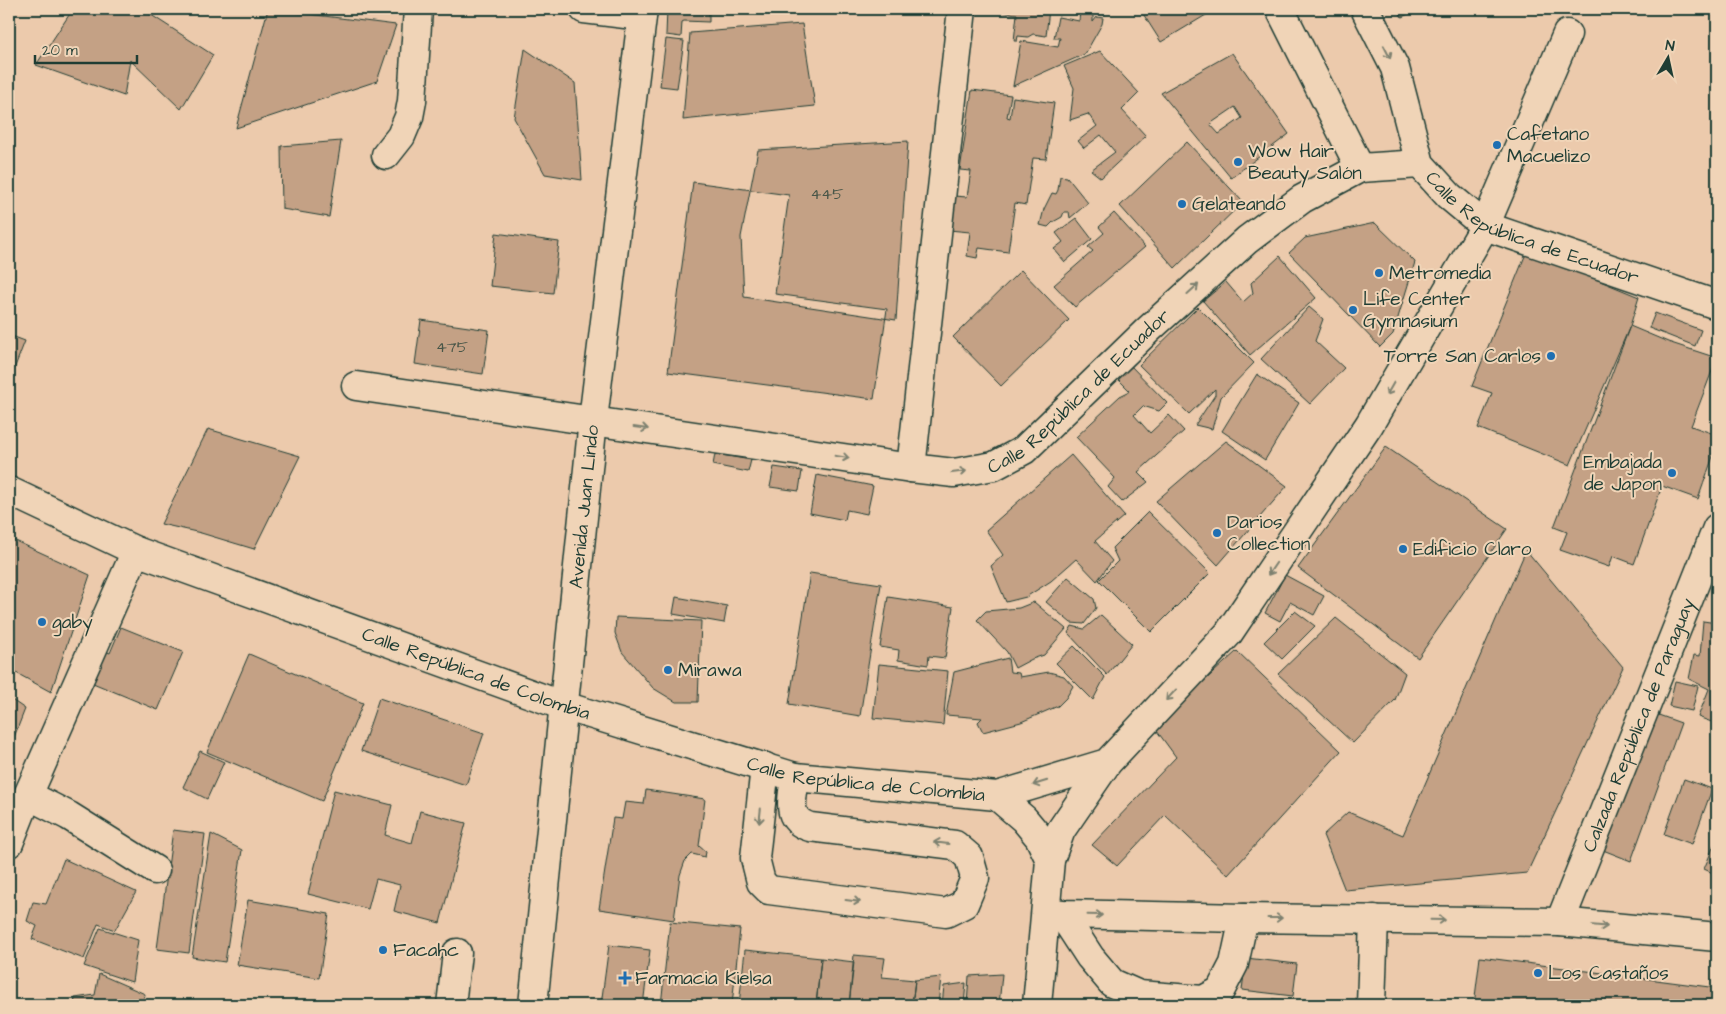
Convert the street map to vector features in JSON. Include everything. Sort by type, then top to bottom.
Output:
[{"type":"street","points":[[386,156],[401,136],[409,117],[412,101],[418,9]]},
{"type":"street","points":[[584,9],[642,12]]},
{"type":"street","points":[[911,468],[962,9]]},
{"type":"street","points":[[1280,9],[1360,168]]},
{"type":"street","points":[[1365,9],[1395,68],[1420,164]]},
{"type":"street","name":"Avenida Juan Lindo","points":[[533,1005],[593,420],[642,12]]},
{"type":"street","points":[[1050,860],[1061,830],[1107,763],[1228,634],[1369,425],[1485,226],[1567,34]]},
{"type":"street","name":"Calle República de Ecuador","points":[[356,386],[911,468],[954,473],[994,466],[1024,450],[1148,330],[1247,240],[1302,199],[1360,168],[1420,164],[1449,196],[1485,226],[1717,305]]},
{"type":"street","name":"Calle República de Colombia","points":[[9,491],[136,551],[564,706],[795,777],[997,796],[1107,763]]},
{"type":"street","name":"Calzada República de Paraguay","points":[[1560,922],[1717,528]]},
{"type":"street","points":[[9,843],[28,795],[136,551]]},
{"type":"street","points":[[765,768],[755,858],[761,882],[769,890],[946,913],[964,904],[975,878],[969,857],[956,845],[802,825],[795,819],[792,812],[795,777]]},
{"type":"street","points":[[28,795],[69,816],[155,870]]},
{"type":"street","points":[[997,796],[1024,819],[1039,837],[1050,860],[1054,913],[1037,1005]]},
{"type":"street","points":[[1054,913],[1244,918],[1560,922],[1717,937]]},
{"type":"street","points":[[1054,913],[1112,983],[1139,995],[1203,1000],[1220,991],[1234,964],[1244,918]]},
{"type":"street","points":[[1371,1005],[1374,919]]},
{"type":"street","points":[[451,1005],[457,953]]},
{"type":"building","points":[[73,9],[142,9],[213,55],[181,109],[130,60],[124,96],[36,65]]},
{"type":"building","points":[[268,9],[396,25],[377,81],[236,128]]},
{"type":"building","points":[[667,9],[709,9],[709,22],[684,21],[682,22],[681,37],[666,35]]},
{"type":"building","points":[[1003,9],[1026,9],[1045,12],[1046,9],[1049,9],[1046,36],[1033,34],[1028,37],[1018,36],[1017,41],[1014,41],[1017,14],[1002,12]]},
{"type":"building","points":[[1060,9],[1089,9],[1093,14],[1093,22],[1097,17],[1103,18],[1102,24],[1085,54],[1013,86],[1021,41],[1058,47],[1060,38],[1054,38],[1058,17],[1079,21],[1080,12]]},
{"type":"building","points":[[1140,9],[1216,9],[1161,42]]},
{"type":"building","points":[[1397,9],[1419,9],[1402,17]]},
{"type":"building","points":[[802,24],[815,106],[683,120],[690,33]]},
{"type":"building","points":[[666,39],[684,41],[677,88],[660,86]]},
{"type":"building","points":[[525,49],[575,83],[582,180],[545,174],[514,118]]},
{"type":"building","points":[[1100,51],[1139,93],[1122,110],[1146,136],[1101,178],[1091,170],[1115,152],[1101,135],[1084,148],[1078,141],[1097,126],[1088,114],[1070,120],[1074,88],[1064,66]]},
{"type":"building","points":[[1232,53],[1289,134],[1231,178],[1161,93]],"holes":[[[1235,107],[1242,118],[1219,134],[1210,124]]]},
{"type":"building","points":[[972,90],[1011,95],[1007,117],[1010,118],[1013,97],[1054,103],[1046,159],[1033,158],[1026,205],[1015,203],[1008,252],[979,248],[977,258],[967,256],[970,232],[949,230],[954,196],[967,197],[971,171],[960,170]]},
{"type":"building","points":[[341,141],[329,217],[282,209],[281,146]]},
{"type":"building","points":[[908,141],[896,320],[744,297],[741,237],[758,150]]},
{"type":"building","name":"Gelateando","points":[[1187,142],[1243,202],[1175,268],[1120,206]]},
{"type":"building","points":[[1060,176],[1067,177],[1088,203],[1070,218],[1069,212],[1064,212],[1062,217],[1048,227],[1040,225],[1044,209],[1052,193],[1056,194],[1058,190]]},
{"type":"building","points":[[693,182],[789,195],[775,294],[887,309],[874,399],[668,372]]},
{"type":"building","points":[[1114,213],[1145,247],[1075,307],[1054,285],[1093,251],[1088,247],[1104,233],[1099,227]]},
{"type":"building","points":[[1076,218],[1092,239],[1065,262],[1054,249],[1063,242],[1056,233]]},
{"type":"building","points":[[1375,223],[1415,262],[1393,334],[1380,347],[1289,253],[1305,238]]},
{"type":"building","points":[[496,233],[559,242],[553,293],[490,286]]},
{"type":"building","name":"Torre San Carlos","points":[[1527,251],[1639,297],[1630,326],[1570,465],[1478,428],[1492,393],[1472,386]]},
{"type":"building","points":[[1280,256],[1316,298],[1250,355],[1203,301],[1226,282],[1243,302],[1253,293],[1251,283]]},
{"type":"building","points":[[1021,270],[1069,320],[1001,386],[953,337]]},
{"type":"building","points":[[1198,307],[1254,363],[1221,397],[1212,429],[1195,425],[1215,395],[1215,389],[1189,414],[1139,365]]},
{"type":"building","points":[[1309,307],[1323,319],[1315,341],[1344,368],[1310,404],[1261,359]]},
{"type":"building","points":[[1655,313],[1701,330],[1695,346],[1649,328]]},
{"type":"building","points":[[421,320],[489,330],[483,374],[415,364]]},
{"type":"building","points":[[1630,326],[1668,342],[1717,358],[1691,426],[1717,435],[1717,445],[1698,499],[1662,486],[1634,564],[1613,556],[1609,567],[1560,550],[1567,532],[1554,527]]},
{"type":"building","points":[[9,335],[25,341],[9,382]]},
{"type":"building","points":[[1127,362],[1167,403],[1159,411],[1143,406],[1134,415],[1150,433],[1169,415],[1184,431],[1138,472],[1148,482],[1122,502],[1108,487],[1115,478],[1076,437],[1120,396],[1130,391],[1114,375]]},
{"type":"building","points":[[1257,374],[1299,403],[1265,460],[1222,431]]},
{"type":"building","points":[[208,429],[300,456],[254,549],[201,533],[161,524]]},
{"type":"building","name":"Darios Collection","points":[[1226,441],[1287,486],[1218,565],[1156,501]]},
{"type":"building","name":"Edificio Claro","points":[[1386,447],[1507,529],[1418,658],[1298,568]]},
{"type":"building","points":[[715,454],[751,460],[748,472],[713,465]]},
{"type":"building","points":[[1071,455],[1124,516],[1095,541],[1112,561],[1097,581],[1076,559],[1051,581],[1026,597],[1006,602],[991,566],[1003,555],[986,530]]},
{"type":"building","points":[[774,467],[802,471],[799,491],[770,487]]},
{"type":"building","points":[[817,475],[873,486],[867,514],[847,510],[845,520],[810,513]]},
{"type":"building","points":[[1148,512],[1210,573],[1151,632],[1099,580],[1118,561],[1112,548]]},
{"type":"building","name":"gaby","points":[[9,538],[90,575],[51,692],[9,669]]},
{"type":"building","points":[[1526,550],[1623,667],[1527,873],[1345,890],[1323,835],[1348,812],[1403,835]]},
{"type":"building","points":[[810,573],[881,584],[860,716],[789,704]]},
{"type":"building","points":[[1285,575],[1324,596],[1314,615],[1290,602],[1280,621],[1265,613]]},
{"type":"building","points":[[1717,576],[1717,587],[1713,585]]},
{"type":"building","points":[[1068,577],[1094,599],[1096,608],[1084,624],[1071,623],[1046,602]]},
{"type":"building","points":[[676,597],[727,606],[724,623],[673,614]]},
{"type":"building","points":[[888,597],[953,607],[945,658],[929,656],[928,665],[898,660],[899,650],[880,647]]},
{"type":"building","points":[[1034,602],[1066,629],[1044,655],[1015,668],[1007,652],[977,620],[986,611],[1019,608]]},
{"type":"building","points":[[1295,611],[1315,626],[1282,659],[1264,642]]},
{"type":"building","points":[[1101,615],[1132,644],[1107,675],[1068,633],[1072,626],[1084,629]]},
{"type":"building","name":"Mirawa","points":[[616,617],[701,621],[698,702],[676,702],[653,688],[622,652],[615,633]]},
{"type":"building","points":[[1336,618],[1405,673],[1395,700],[1353,743],[1278,674]]},
{"type":"building","points":[[1703,621],[1717,623],[1717,724],[1698,717],[1709,689],[1689,679],[1694,655],[1700,656]]},
{"type":"building","points":[[121,627],[183,652],[158,710],[93,683],[101,665],[93,661],[98,648],[110,653]]},
{"type":"building","points":[[1074,646],[1105,677],[1093,700],[1056,663]]},
{"type":"building","points":[[1237,651],[1341,751],[1228,875],[1165,815],[1117,866],[1092,845],[1176,757],[1154,727]]},
{"type":"building","points":[[249,654],[363,703],[322,801],[207,752]]},
{"type":"building","points":[[1008,658],[1010,672],[1019,673],[1020,677],[1049,672],[1064,676],[1073,686],[1066,698],[1058,706],[1021,722],[983,732],[978,722],[982,718],[946,715],[954,672]]},
{"type":"building","points":[[879,664],[948,671],[943,725],[873,718]]},
{"type":"building","points":[[1675,681],[1698,686],[1692,711],[1669,706]]},
{"type":"building","points":[[9,698],[25,709],[9,750]]},
{"type":"building","points":[[379,698],[484,733],[466,785],[361,751]]},
{"type":"building","points":[[1653,713],[1681,723],[1631,861],[1603,850]]},
{"type":"building","points":[[200,751],[224,762],[207,799],[183,787]]},
{"type":"building","points":[[1684,779],[1712,789],[1692,844],[1664,834]]},
{"type":"building","points":[[334,790],[392,805],[385,835],[412,843],[420,811],[466,823],[440,923],[394,911],[400,885],[376,879],[368,909],[308,894]]},
{"type":"building","points":[[646,790],[705,799],[699,846],[706,852],[705,857],[692,854],[685,861],[680,875],[674,920],[599,909],[613,818],[622,819],[625,802],[644,804]]},
{"type":"building","points":[[173,830],[205,834],[189,953],[157,949]]},
{"type":"building","points":[[211,834],[242,850],[225,962],[192,957]]},
{"type":"building","points":[[1717,838],[1717,875],[1704,869]]},
{"type":"building","points":[[64,859],[136,892],[115,930],[98,924],[84,959],[32,939],[37,926],[27,921],[33,902],[46,904]]},
{"type":"building","points":[[248,900],[329,914],[319,978],[237,965]]},
{"type":"building","points":[[670,922],[740,929],[732,1005],[661,1005]]},
{"type":"building","points":[[100,928],[138,940],[132,982],[84,966]]},
{"type":"building","name":"Farmacia Kielsa","points":[[609,945],[650,950],[643,1005],[601,1005]]},
{"type":"building","points":[[745,950],[821,958],[816,1005],[739,1005]]},
{"type":"building","points":[[854,955],[885,958],[882,977],[915,980],[912,1005],[849,1005]]},
{"type":"building","name":"Los Castaños","points":[[1480,957],[1717,988],[1717,1005],[1474,1005]]},
{"type":"building","points":[[821,958],[854,962],[849,1005],[816,1005]]},
{"type":"building","points":[[1246,958],[1297,964],[1293,996],[1242,990]]},
{"type":"building","points":[[99,974],[145,994],[143,1005],[74,1005],[75,998],[95,995]]},
{"type":"building","points":[[1002,974],[999,1005],[967,1005],[969,976]]},
{"type":"building","points":[[941,977],[938,1005],[912,1005],[915,980]]},
{"type":"building","points":[[966,983],[964,1005],[942,1005],[944,986]]},
{"type":"building","points":[[1273,999],[1293,1001],[1292,1005],[1272,1005]]},
{"type":"building","points":[[223,1000],[258,1005],[222,1005]]},
{"type":"place","name":"Cafetano Macuelizo","points":[[1497,145]]},
{"type":"place","name":"Wow Hair Beauty Salón","points":[[1238,162]]},
{"type":"place","name":"Gelateando","points":[[1182,204]]},
{"type":"place","name":"Metromedia","points":[[1379,273]]},
{"type":"place","name":"Life Center Gymnasium","points":[[1353,310]]},
{"type":"place","name":"Torre San Carlos","points":[[1551,356]]},
{"type":"place","name":"Embajada de Japon","points":[[1672,473]]},
{"type":"place","name":"Darios Collection","points":[[1217,533]]},
{"type":"place","name":"Edificio Claro","points":[[1403,549]]},
{"type":"place","name":"gaby","points":[[42,622]]},
{"type":"place","name":"Mirawa","points":[[668,670]]},
{"type":"place","name":"Facahc","points":[[383,950]]},
{"type":"place","name":"Los Castaños","points":[[1538,973]]},
{"type":"place","name":"Farmacia Kielsa","points":[[625,978]]}]
